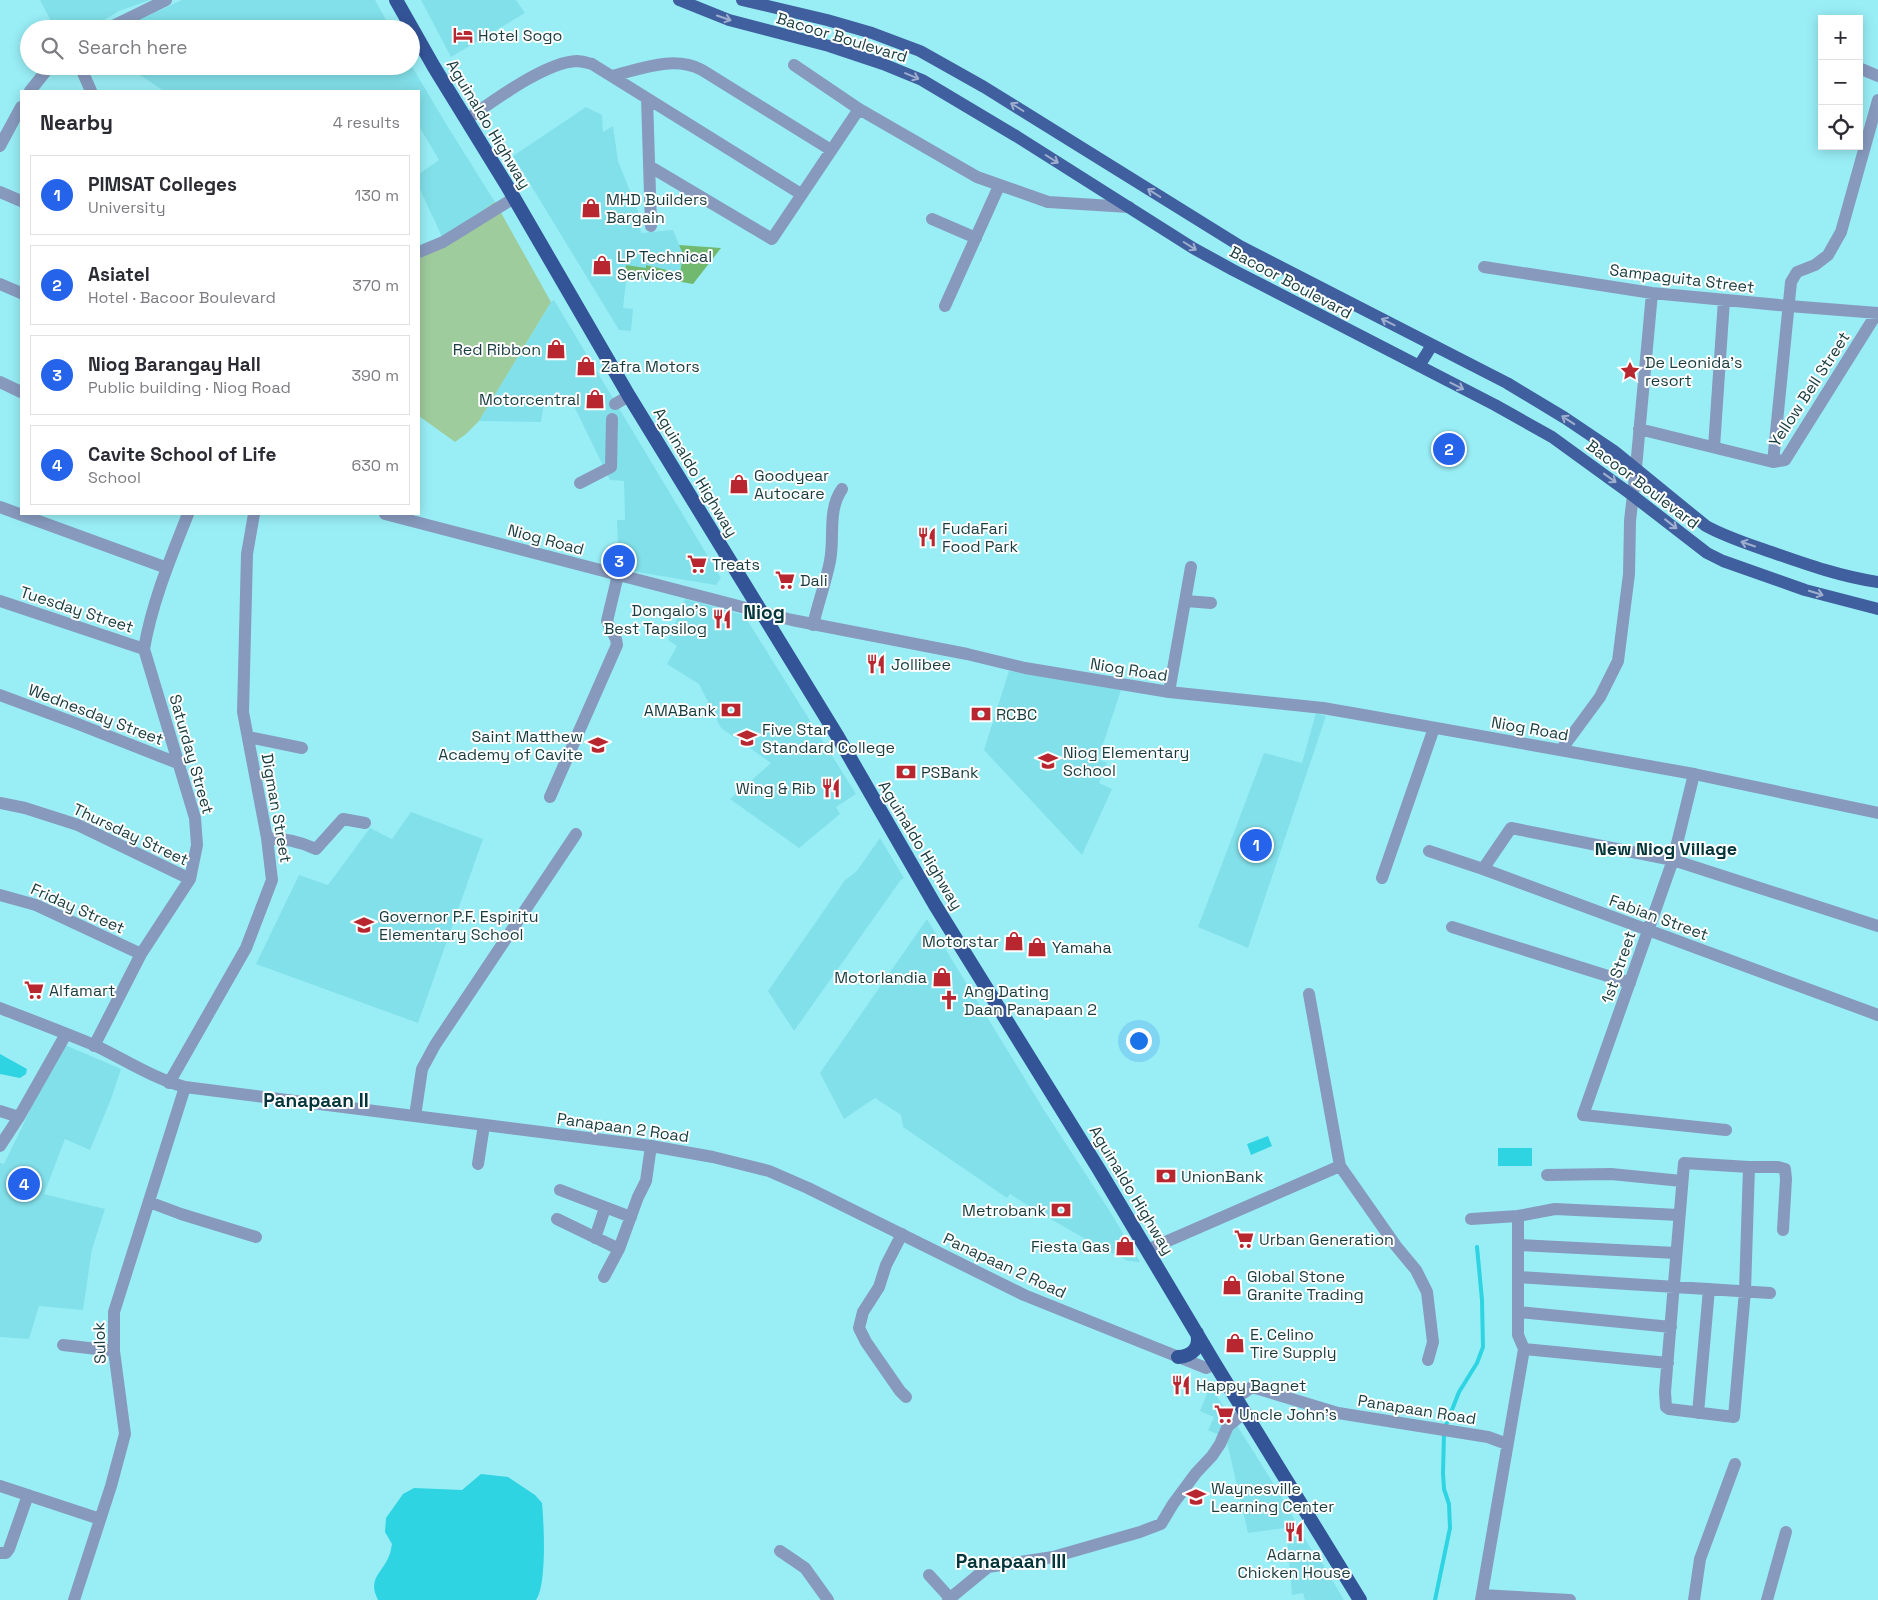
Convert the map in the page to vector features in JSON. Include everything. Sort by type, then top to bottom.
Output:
[{"type":"highway","name":"Aguinaldo Highway","points":[[396,0],[408,20]]},
{"type":"highway","name":"Aguinaldo Highway","points":[[420,41],[629,396],[838,736],[935,905],[1360,1600]]},
{"type":"highway","points":[[1178,1357],[1185,1356],[1195,1350],[1198,1342],[1197,1333]]},
{"type":"main road","name":"Bacoor Boulevard","points":[[679,0],[729,20],[829,46],[883,64],[922,80],[1233,270],[1495,405],[1552,437],[1707,553],[1723,561],[1805,590],[1878,609]]},
{"type":"main road","name":"Bacoor Boulevard","points":[[742,0],[827,20],[872,33],[920,51],[984,87],[1240,246],[1507,383],[1549,408],[1614,451],[1706,526],[1721,534],[1794,560],[1858,579],[1878,582]]},
{"type":"main road","points":[[1419,366],[1432,345]]},
{"type":"street","points":[[125,20],[166,0]]},
{"type":"street","points":[[466,120],[531,78],[561,65],[576,61],[592,64],[801,194]]},
{"type":"street","points":[[612,76],[669,63],[689,65],[702,70],[831,150]]},
{"type":"street","points":[[794,65],[859,109],[977,177],[1048,202],[1129,207]]},
{"type":"street","points":[[1863,70],[1878,76]]},
{"type":"street","points":[[31,90],[43,75]]},
{"type":"street","points":[[84,75],[91,90]]},
{"type":"street","points":[[646,98],[651,226]]},
{"type":"street","points":[[1774,462],[1791,282],[1797,272],[1815,265],[1828,255],[1841,232],[1878,100]]},
{"type":"street","points":[[649,166],[772,239],[859,109]]},
{"type":"street","points":[[0,146],[20,110]]},
{"type":"street","points":[[945,306],[999,186]]},
{"type":"street","points":[[0,192],[20,201]]},
{"type":"street","points":[[420,252],[443,242],[514,198]]},
{"type":"street","points":[[932,219],[976,238]]},
{"type":"street","name":"Sampaguita Street","points":[[1484,267],[1652,293],[1878,313]]},
{"type":"street","points":[[0,284],[20,293]]},
{"type":"street","points":[[1561,750],[1600,697],[1618,661],[1629,574],[1632,495],[1652,293]]},
{"type":"street","points":[[1714,447],[1724,300]]},
{"type":"street","name":"Yellow Bell Street","points":[[1639,429],[1774,462],[1785,460],[1878,313]]},
{"type":"street","points":[[0,382],[20,392]]},
{"type":"street","points":[[615,404],[629,396]]},
{"type":"street","points":[[580,483],[611,467],[612,419]]},
{"type":"street","points":[[813,625],[830,560],[832,508],[836,497],[842,489]]},
{"type":"street","points":[[0,507],[20,514]]},
{"type":"street","points":[[22,515],[167,568]]},
{"type":"street","name":"Saturday Street","points":[[94,1046],[141,954],[190,879],[197,845],[195,818],[144,649],[147,630],[167,568],[188,515]]},
{"type":"street","name":"Digman Street","points":[[169,1083],[246,948],[272,880],[267,838],[243,712],[247,554],[254,515]]},
{"type":"street","name":"Niog Road","points":[[388,515],[813,625],[967,654],[1025,668],[1169,692],[1323,708],[1694,774],[1878,813]]},
{"type":"street","points":[[1169,692],[1191,567]]},
{"type":"street","points":[[550,797],[617,645],[607,622],[618,575]]},
{"type":"street","name":"Tuesday Street","points":[[0,601],[144,649]]},
{"type":"street","points":[[1186,601],[1211,604]]},
{"type":"street","name":"Wednesday Street","points":[[0,695],[180,764]]},
{"type":"street","points":[[1382,878],[1434,728]]},
{"type":"street","points":[[248,737],[302,748]]},
{"type":"street","name":"1st Street","points":[[1694,774],[1673,860],[1583,1115],[1726,1130]]},
{"type":"street","name":"Thursday Street","points":[[0,803],[26,808],[78,825],[190,879]]},
{"type":"street","points":[[267,838],[293,840],[316,848],[343,819],[365,823]]},
{"type":"street","points":[[1483,869],[1512,828],[1673,860],[1878,926]]},
{"type":"street","points":[[416,1116],[422,1069],[435,1045],[576,834]]},
{"type":"street","name":"Fabian Street","points":[[1429,852],[1483,869],[1878,1015]]},
{"type":"street","name":"Friday Street","points":[[0,895],[36,905],[141,954]]},
{"type":"street","points":[[1452,927],[1630,983]]},
{"type":"street","points":[[1309,994],[1340,1166],[1396,1246],[1416,1270],[1427,1292],[1433,1342],[1428,1360]]},
{"type":"street","name":"Panapaan 2 Road","points":[[0,1008],[94,1046],[147,1074],[185,1087],[651,1146],[713,1157],[769,1171],[808,1188],[1024,1295],[1206,1368],[1215,1364]]},
{"type":"street","points":[[0,1146],[19,1117],[66,1034]]},
{"type":"street","name":"Sulok","points":[[74,1600],[125,1434],[114,1351],[114,1312],[185,1087]]},
{"type":"street","points":[[0,1112],[19,1117]]},
{"type":"street","points":[[478,1164],[484,1125]]},
{"type":"street","points":[[604,1276],[618,1249],[646,1181],[651,1146]]},
{"type":"street","points":[[1749,1166],[1745,1292],[1734,1417],[1666,1408],[1684,1163],[1782,1167],[1785,1169],[1783,1230]]},
{"type":"street","points":[[1147,1250],[1340,1166]]},
{"type":"street","points":[[1547,1175],[1611,1174],[1682,1181]]},
{"type":"street","points":[[560,1190],[631,1217]]},
{"type":"street","points":[[149,1202],[256,1237]]},
{"type":"street","points":[[595,1238],[605,1208]]},
{"type":"street","points":[[1471,1218],[1518,1216],[1555,1209],[1679,1215]]},
{"type":"street","points":[[1518,1216],[1518,1335],[1524,1349],[1481,1598],[1570,1600]]},
{"type":"street","points":[[557,1220],[618,1249]]},
{"type":"street","points":[[902,1234],[886,1265],[879,1287],[863,1312],[859,1328],[866,1342],[906,1397]]},
{"type":"street","points":[[1519,1245],[1676,1253]]},
{"type":"street","points":[[1518,1276],[1770,1293]]},
{"type":"street","points":[[1698,1412],[1709,1289]]},
{"type":"street","points":[[1518,1312],[1671,1327]]},
{"type":"street","points":[[63,1345],[114,1351]]},
{"type":"street","points":[[1524,1349],[1668,1363]]},
{"type":"street","name":"Panapaan Road","points":[[1236,1398],[1252,1387],[1338,1412],[1488,1437],[1507,1444]]},
{"type":"street","points":[[929,1575],[949,1599],[988,1567],[1054,1557],[1161,1524],[1196,1473],[1212,1456],[1228,1426],[1245,1412]]},
{"type":"street","points":[[1694,1600],[1700,1559],[1735,1464]]},
{"type":"street","points":[[0,1486],[100,1519]]},
{"type":"street","points":[[0,1553],[6,1553],[9,1548],[28,1495]]},
{"type":"street","points":[[1766,1600],[1786,1532]]},
{"type":"street","points":[[780,1551],[805,1568],[828,1600]]},
{"type":"shaded area","points":[[40,0],[150,0],[119,11],[104,20],[50,20]]},
{"type":"shaded area","points":[[182,0],[375,0],[386,20],[139,20]]},
{"type":"shaded area","name":"Hotel Sogo","points":[[421,0],[516,0],[525,13],[451,57]]},
{"type":"shaded area","points":[[140,75],[417,75],[495,202],[442,237],[420,189],[420,173],[439,160],[420,128],[420,90],[162,90]]},
{"type":"shaded area","points":[[586,107],[602,115],[603,132],[613,126],[618,161],[638,211],[641,233],[673,230],[683,254],[680,273],[646,265],[646,268],[626,267],[620,271],[626,282],[623,308],[633,309],[631,331],[619,330],[513,156]]},
{"type":"shaded area","points":[[554,300],[721,578],[716,585],[625,570],[623,550],[618,547],[617,520],[625,520],[624,481],[610,480],[572,402],[545,395],[541,422],[479,421]]},
{"type":"shaded area","points":[[685,599],[744,615],[856,794],[836,807],[840,814],[799,848],[730,799],[771,763],[721,728],[699,684],[667,664],[677,646],[668,640]]},
{"type":"shaded area","name":"Niog Elementary School","points":[[1009,671],[1121,690],[1098,759],[1107,763],[1099,783],[1112,789],[1082,855],[984,750]]},
{"type":"shaded area","points":[[1316,713],[1326,716],[1248,948],[1198,927],[1264,753],[1302,763]]},
{"type":"shaded area","name":"Governor P.F. Espiritu Elementary School","points":[[411,812],[483,839],[418,1023],[256,964],[299,875],[328,885],[370,828],[392,839]]},
{"type":"shaded area","points":[[880,838],[904,878],[794,1031],[768,991],[845,880],[856,872]]},
{"type":"shaded area","points":[[927,919],[1140,1262],[1128,1261],[1096,1245],[1010,1194],[1007,1198],[903,1127],[901,1115],[875,1098],[844,1119],[820,1073]]},
{"type":"shaded area","points":[[65,1045],[121,1069],[90,1150],[65,1139],[44,1194],[105,1209],[92,1249],[83,1310],[39,1306],[29,1339],[0,1337],[0,1163],[4,1164],[52,1065]]},
{"type":"shaded area","points":[[0,1054],[27,1069],[26,1074],[20,1078],[0,1074]]},
{"type":"shaded area","points":[[1268,1136],[1272,1146],[1251,1155],[1247,1144]]},
{"type":"shaded area","points":[[1498,1148],[1532,1148],[1532,1166],[1498,1166]]},
{"type":"shaded area","points":[[1211,1384],[1213,1391],[1235,1422],[1283,1499],[1312,1551],[1321,1561],[1344,1600],[1305,1600],[1303,1593],[1292,1595],[1286,1528],[1248,1533],[1227,1442],[1219,1435],[1208,1430],[1214,1417],[1200,1411]]},
{"type":"shaded area","points":[[481,1474],[508,1477],[535,1495],[542,1503],[543,1568],[542,1581],[536,1600],[378,1600],[375,1593],[375,1581],[391,1552],[392,1544],[385,1532],[386,1518],[403,1494],[414,1488],[462,1490]]},
{"type":"green space","points":[[495,202],[551,302],[479,421],[455,442],[420,417],[420,253]]},
{"type":"green space","points":[[679,245],[721,248],[693,284],[660,278],[627,278],[626,282],[620,271],[626,265],[646,268],[646,265],[680,273],[683,254]]},
{"type":"waterway","points":[[1446,1425],[1459,1392],[1477,1363],[1483,1347],[1482,1300],[1477,1247]]},
{"type":"waterway","points":[[1435,1600],[1450,1528],[1449,1504],[1444,1489],[1444,1434]]},
{"type":"place","name":"Hotel Sogo","points":[[463,35]]},
{"type":"place","name":"MHD Builders Bargain","points":[[591,208]]},
{"type":"place","name":"LP Technical Services","points":[[602,265]]},
{"type":"place","name":"Red Ribbon","points":[[556,349]]},
{"type":"place","name":"Zafra Motors","points":[[586,366]]},
{"type":"place","name":"De Leonida’s resort","points":[[1630,371]]},
{"type":"place","name":"Motorcentral","points":[[595,399]]},
{"type":"place","name":"Asiatel","points":[[1449,449]]},
{"type":"place","name":"Goodyear Autocare","points":[[739,484]]},
{"type":"place","name":"FudaFari Food Park","points":[[927,537]]},
{"type":"place","name":"Niog Barangay Hall","points":[[619,561]]},
{"type":"place","name":"Treats","points":[[697,564]]},
{"type":"place","name":"Dali","points":[[785,580]]},
{"type":"place","name":"Dongalo's Best Tapsilog","points":[[722,619]]},
{"type":"place","name":"Jollibee","points":[[876,664]]},
{"type":"place","name":"AMABank","points":[[731,710]]},
{"type":"place","name":"RCBC","points":[[981,714]]},
{"type":"place","name":"Five Star Standard College","points":[[747,738]]},
{"type":"place","name":"Saint Matthew Academy of Cavite","points":[[598,745]]},
{"type":"place","name":"Niog Elementary School","points":[[1048,761]]},
{"type":"place","name":"PSBank","points":[[906,772]]},
{"type":"place","name":"Wing & Rib","points":[[831,788]]},
{"type":"place","name":"PIMSAT Colleges","points":[[1256,845]]},
{"type":"place","name":"Governor P.F. Espiritu Elementary School","points":[[364,925]]},
{"type":"place","name":"Motorstar","points":[[1014,941]]},
{"type":"place","name":"Yamaha","points":[[1037,947]]},
{"type":"place","name":"Motorlandia","points":[[942,977]]},
{"type":"place","name":"Alfamart","points":[[34,990]]},
{"type":"place","name":"Ang Dating Daan Panapaan 2","points":[[949,1000]]},
{"type":"place","name":"UnionBank","points":[[1166,1176]]},
{"type":"place","name":"Cavite School of Life","points":[[24,1184]]},
{"type":"place","name":"Metrobank","points":[[1061,1210]]},
{"type":"place","name":"Urban Generation","points":[[1244,1239]]},
{"type":"place","name":"Fiesta Gas","points":[[1125,1246]]},
{"type":"place","name":"Global Stone Granite Trading","points":[[1232,1285]]},
{"type":"place","name":"E. Celino Tire Supply","points":[[1235,1343]]},
{"type":"place","name":"Happy Bagnet","points":[[1181,1385]]},
{"type":"place","name":"Uncle John's","points":[[1224,1414]]},
{"type":"place","name":"Waynesville Learning Center","points":[[1196,1497]]},
{"type":"place","name":"Adarna Chicken House","points":[[1294,1532]]},
{"type":"district","name":"Niog","points":[[764,612]]},
{"type":"district","name":"New Niog Village","points":[[1666,849]]},
{"type":"district","name":"Panapaan II","points":[[316,1100]]},
{"type":"district","name":"Panapaan III","points":[[1011,1561]]}]
